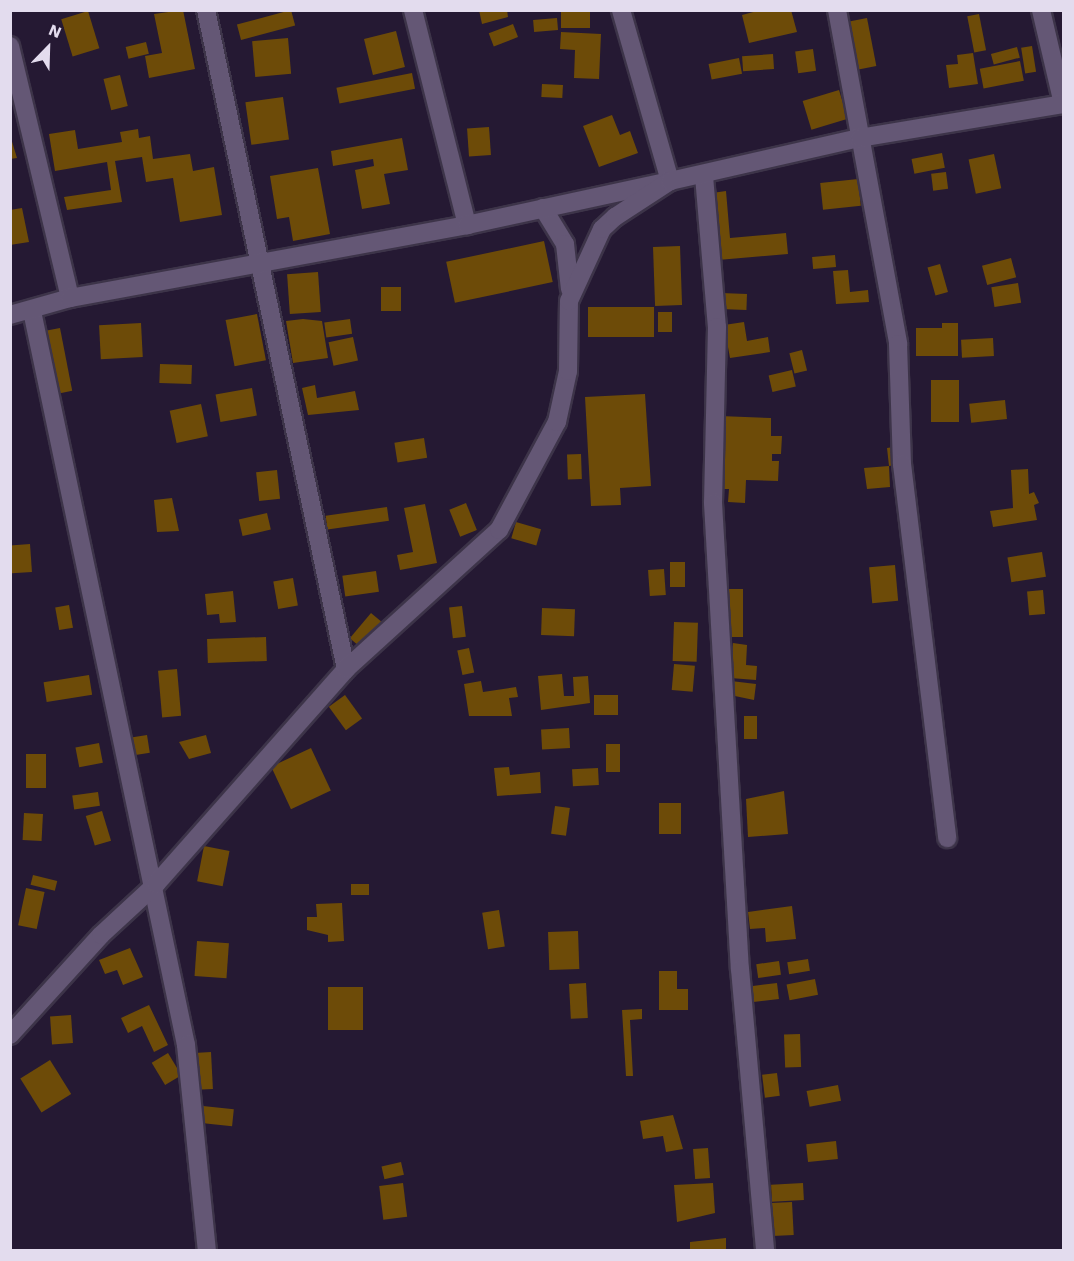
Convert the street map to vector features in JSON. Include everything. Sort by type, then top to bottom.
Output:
[{"type":"street","points":[[206,10],[346,669]]},
{"type":"street","points":[[413,10],[467,225]]},
{"type":"street","points":[[621,10],[670,181]]},
{"type":"street","points":[[837,10],[898,344],[902,464],[947,838]]},
{"type":"street","points":[[10,315],[32,311],[70,298],[261,261],[467,225],[670,181],[704,176],[860,138],[1063,104],[1041,10]]},
{"type":"street","points":[[10,46],[70,298]]},
{"type":"street","points":[[704,176],[717,327],[713,503],[740,969],[765,1251]]},
{"type":"street","points":[[569,301],[602,230],[670,181]]},
{"type":"street","points":[[10,1035],[100,935],[156,884],[346,669],[474,554],[514,506],[564,399],[572,266],[543,208]]},
{"type":"street","points":[[32,311],[156,884],[186,1045],[207,1251]]},
{"type":"building","points":[[183,10],[195,69],[149,78],[145,56],[162,53],[154,14]]},
{"type":"building","points":[[291,10],[295,25],[241,40],[237,24]]},
{"type":"building","points":[[479,10],[507,10],[508,17],[482,24]]},
{"type":"building","points":[[561,10],[590,10],[590,28],[561,28]]},
{"type":"building","points":[[761,10],[791,10],[797,32],[749,43],[742,15]]},
{"type":"building","points":[[88,11],[99,48],[73,56],[61,19]]},
{"type":"building","points":[[979,14],[986,50],[974,53],[967,16]]},
{"type":"building","points":[[557,18],[558,30],[534,32],[533,20]]},
{"type":"building","points":[[867,18],[876,66],[855,70],[845,22]]},
{"type":"building","points":[[513,24],[518,37],[494,46],[489,33]]},
{"type":"building","points":[[396,31],[405,67],[373,75],[364,39]]},
{"type":"building","points":[[561,32],[601,34],[599,79],[574,78],[575,50],[560,49]]},
{"type":"building","points":[[288,38],[291,74],[255,77],[252,41]]},
{"type":"building","points":[[146,42],[149,54],[129,59],[126,47]]},
{"type":"building","points":[[1032,46],[1036,72],[1025,73],[1021,48]]},
{"type":"building","points":[[1017,47],[1020,58],[994,65],[991,54]]},
{"type":"building","points":[[813,49],[816,71],[798,73],[795,52]]},
{"type":"building","points":[[973,53],[978,84],[949,88],[946,65],[958,64],[957,55]]},
{"type":"building","points":[[773,54],[774,69],[743,71],[742,56]]},
{"type":"building","points":[[739,58],[742,74],[712,80],[709,64]]},
{"type":"building","points":[[1020,61],[1024,81],[984,88],[980,69]]},
{"type":"building","points":[[412,73],[415,89],[339,103],[336,88]]},
{"type":"building","points":[[120,75],[128,106],[111,110],[104,79]]},
{"type":"building","points":[[542,84],[563,85],[562,98],[541,97]]},
{"type":"building","points":[[839,90],[848,119],[811,130],[803,101]]},
{"type":"building","points":[[283,97],[289,140],[251,145],[245,102]]},
{"type":"building","points":[[612,115],[620,135],[630,131],[638,153],[599,167],[583,126]]},
{"type":"building","points":[[489,127],[491,155],[469,156],[467,129]]},
{"type":"building","points":[[138,129],[139,138],[150,136],[153,159],[190,154],[193,171],[214,167],[222,215],[180,222],[173,178],[146,182],[142,157],[115,161],[122,202],[67,210],[64,197],[111,190],[107,162],[55,171],[49,134],[75,130],[78,149],[122,142],[120,132]]},
{"type":"building","points":[[10,135],[17,158],[10,159]]},
{"type":"building","points":[[402,138],[408,170],[384,174],[390,204],[362,209],[355,170],[374,166],[373,159],[333,166],[331,151]]},
{"type":"building","points":[[942,153],[945,168],[914,174],[912,159]]},
{"type":"building","points":[[994,154],[1001,188],[976,194],[969,159]]},
{"type":"building","points":[[318,168],[330,234],[293,241],[289,217],[277,219],[270,176]]},
{"type":"building","points":[[946,172],[948,189],[933,191],[931,174]]},
{"type":"building","points":[[858,179],[861,206],[823,210],[820,183]]},
{"type":"building","points":[[726,191],[730,238],[786,233],[788,254],[718,260],[712,193]]},
{"type":"building","points":[[22,208],[29,242],[10,245],[10,210]]},
{"type":"building","points":[[544,241],[553,282],[455,303],[446,262]]},
{"type":"building","points":[[680,246],[682,305],[655,306],[653,247]]},
{"type":"building","points":[[835,255],[836,267],[813,269],[812,257]]},
{"type":"building","points":[[1011,258],[1016,277],[987,285],[982,266]]},
{"type":"building","points":[[940,264],[948,292],[935,295],[928,268]]},
{"type":"building","points":[[848,270],[850,292],[868,290],[869,302],[836,304],[833,271]]},
{"type":"building","points":[[318,272],[321,312],[290,314],[287,274]]},
{"type":"building","points":[[1018,283],[1021,303],[994,307],[991,287]]},
{"type":"building","points":[[381,287],[401,287],[401,311],[381,311]]},
{"type":"building","points":[[721,293],[747,294],[746,310],[720,309]]},
{"type":"building","points":[[588,307],[654,307],[654,337],[588,337]]},
{"type":"building","points":[[658,312],[672,312],[672,332],[658,332]]},
{"type":"building","points":[[257,314],[266,360],[235,366],[226,320]]},
{"type":"building","points":[[303,319],[322,321],[328,358],[293,363],[286,321]]},
{"type":"building","points":[[350,319],[352,334],[326,337],[324,323]]},
{"type":"building","points":[[744,322],[747,341],[768,337],[770,352],[730,358],[724,325]]},
{"type":"building","points":[[141,323],[143,357],[101,359],[99,325]]},
{"type":"building","points":[[942,323],[958,323],[958,356],[916,356],[916,328],[942,328]]},
{"type":"building","points":[[60,328],[72,391],[57,394],[44,331]]},
{"type":"building","points":[[353,337],[358,360],[334,366],[329,342]]},
{"type":"building","points":[[993,338],[994,356],[962,358],[961,340]]},
{"type":"building","points":[[802,350],[807,370],[794,374],[789,353]]},
{"type":"building","points":[[160,364],[192,365],[191,384],[159,383]]},
{"type":"building","points":[[792,370],[796,387],[772,392],[769,375]]},
{"type":"building","points":[[931,380],[959,380],[959,422],[931,422]]},
{"type":"building","points":[[315,385],[317,398],[355,391],[359,410],[308,415],[302,388]]},
{"type":"building","points":[[252,388],[257,416],[220,422],[216,394]]},
{"type":"building","points":[[645,394],[651,486],[620,488],[621,505],[591,506],[585,397]]},
{"type":"building","points":[[1005,400],[1007,419],[971,423],[969,404]]},
{"type":"building","points":[[201,404],[208,436],[177,443],[170,411]]},
{"type":"building","points":[[720,416],[771,418],[771,436],[782,436],[781,454],[772,454],[772,461],[779,461],[778,481],[746,480],[745,503],[728,502],[729,489],[718,489]]},
{"type":"building","points":[[424,438],[427,458],[397,462],[394,443]]},
{"type":"building","points":[[900,446],[902,464],[889,466],[887,448]]},
{"type":"building","points":[[567,454],[581,454],[582,479],[568,479]]},
{"type":"building","points":[[889,466],[890,487],[867,489],[864,468]]},
{"type":"building","points":[[1028,469],[1029,494],[1034,492],[1039,503],[1034,505],[1037,520],[993,527],[990,511],[1013,508],[1011,470]]},
{"type":"building","points":[[277,470],[280,499],[259,501],[256,472]]},
{"type":"building","points":[[172,498],[179,531],[157,532],[154,500]]},
{"type":"building","points":[[466,503],[477,530],[460,537],[449,510]]},
{"type":"building","points":[[425,504],[437,563],[400,570],[397,555],[413,552],[404,508]]},
{"type":"building","points":[[387,507],[389,521],[328,529],[326,516]]},
{"type":"building","points":[[267,513],[271,530],[243,536],[239,520]]},
{"type":"building","points":[[516,522],[541,529],[536,546],[511,538]]},
{"type":"building","points":[[30,544],[32,572],[12,573],[10,545]]},
{"type":"building","points":[[1042,552],[1046,577],[1011,582],[1007,557]]},
{"type":"building","points":[[670,562],[685,562],[685,587],[670,587]]},
{"type":"building","points":[[895,565],[898,601],[872,603],[869,567]]},
{"type":"building","points":[[664,569],[666,595],[650,596],[648,570]]},
{"type":"building","points":[[376,571],[379,592],[345,597],[342,576]]},
{"type":"building","points":[[293,578],[298,606],[278,609],[273,581]]},
{"type":"building","points":[[723,589],[743,589],[743,637],[723,637]]},
{"type":"building","points":[[1043,590],[1045,614],[1029,615],[1027,591]]},
{"type":"building","points":[[233,591],[236,622],[220,623],[219,614],[207,615],[205,594]]},
{"type":"building","points":[[69,605],[73,628],[59,630],[55,607]]},
{"type":"building","points":[[462,606],[466,637],[453,638],[449,608]]},
{"type":"building","points":[[542,608],[575,609],[574,636],[541,635]]},
{"type":"building","points":[[371,613],[383,623],[362,649],[350,638]]},
{"type":"building","points":[[674,622],[698,623],[697,662],[673,661]]},
{"type":"building","points":[[266,637],[267,661],[208,663],[207,639]]},
{"type":"building","points":[[733,643],[747,645],[746,665],[757,666],[756,680],[730,678]]},
{"type":"building","points":[[469,648],[474,672],[462,675],[457,650]]},
{"type":"building","points":[[674,664],[695,666],[693,692],[672,690]]},
{"type":"building","points":[[177,669],[181,716],[162,717],[158,671]]},
{"type":"building","points":[[562,674],[564,696],[574,696],[573,677],[588,676],[590,703],[541,710],[538,676]]},
{"type":"building","points":[[89,675],[92,695],[47,702],[44,682]]},
{"type":"building","points":[[481,681],[483,692],[516,687],[518,697],[509,698],[512,716],[469,716],[464,684]]},
{"type":"building","points":[[731,681],[756,684],[754,700],[730,695]]},
{"type":"building","points":[[345,695],[362,718],[346,730],[329,707]]},
{"type":"building","points":[[594,695],[618,695],[618,715],[594,715]]},
{"type":"building","points":[[744,716],[757,716],[757,739],[744,739]]},
{"type":"building","points":[[569,728],[570,748],[542,749],[541,729]]},
{"type":"building","points":[[147,735],[150,753],[134,755],[131,738]]},
{"type":"building","points":[[206,735],[211,753],[189,759],[179,742]]},
{"type":"building","points":[[99,743],[103,763],[79,767],[75,748]]},
{"type":"building","points":[[606,744],[620,744],[620,772],[606,772]]},
{"type":"building","points":[[311,748],[331,791],[291,809],[271,767]]},
{"type":"building","points":[[26,754],[46,754],[46,788],[26,788]]},
{"type":"building","points":[[509,767],[510,775],[540,772],[541,793],[497,796],[494,768]]},
{"type":"building","points":[[598,768],[599,785],[573,786],[572,769]]},
{"type":"building","points":[[784,791],[788,834],[748,837],[746,799]]},
{"type":"building","points":[[98,792],[100,806],[74,809],[72,796]]},
{"type":"building","points":[[659,803],[681,803],[681,834],[659,834]]},
{"type":"building","points":[[555,806],[570,808],[566,836],[551,834]]},
{"type":"building","points":[[102,811],[111,841],[95,846],[86,816]]},
{"type":"building","points":[[24,813],[43,814],[42,841],[23,840]]},
{"type":"building","points":[[204,846],[230,851],[223,886],[197,881]]},
{"type":"building","points":[[33,875],[57,881],[55,891],[31,885]]},
{"type":"building","points":[[351,884],[369,884],[369,895],[351,895]]},
{"type":"building","points":[[26,888],[45,892],[37,929],[18,925]]},
{"type":"building","points":[[342,903],[344,941],[328,942],[328,935],[307,930],[307,917],[317,917],[316,904]]},
{"type":"building","points":[[792,906],[796,939],[766,942],[765,928],[750,929],[748,912]]},
{"type":"building","points":[[499,910],[505,947],[488,949],[482,913]]},
{"type":"building","points":[[578,931],[579,969],[549,970],[548,932]]},
{"type":"building","points":[[197,941],[229,943],[226,978],[195,976]]},
{"type":"building","points":[[130,948],[143,977],[123,985],[117,970],[105,974],[99,960]]},
{"type":"building","points":[[808,959],[810,971],[789,974],[787,962]]},
{"type":"building","points":[[779,961],[781,975],[758,978],[756,964]]},
{"type":"building","points":[[659,971],[677,971],[677,989],[688,989],[688,1010],[659,1010]]},
{"type":"building","points":[[815,979],[818,995],[790,1000],[787,985]]},
{"type":"building","points":[[586,983],[588,1018],[571,1019],[569,984]]},
{"type":"building","points":[[777,983],[779,999],[751,1002],[749,986]]},
{"type":"building","points":[[328,987],[363,987],[363,1030],[328,1030]]},
{"type":"building","points":[[149,1005],[168,1045],[154,1052],[142,1026],[128,1033],[121,1018]]},
{"type":"building","points":[[642,1009],[642,1019],[630,1020],[633,1076],[626,1076],[622,1010]]},
{"type":"building","points":[[71,1015],[73,1043],[52,1044],[50,1016]]},
{"type":"building","points":[[800,1034],[801,1067],[785,1068],[784,1035]]},
{"type":"building","points":[[211,1052],[213,1089],[196,1090],[194,1053]]},
{"type":"building","points":[[168,1053],[181,1075],[165,1085],[152,1063]]},
{"type":"building","points":[[50,1060],[71,1094],[42,1112],[20,1079]]},
{"type":"building","points":[[777,1073],[780,1096],[765,1098],[762,1075]]},
{"type":"building","points":[[838,1085],[841,1101],[810,1107],[807,1091]]},
{"type":"building","points":[[203,1106],[234,1109],[232,1126],[201,1123]]},
{"type":"building","points":[[673,1115],[683,1149],[666,1152],[663,1136],[643,1139],[640,1121]]},
{"type":"building","points":[[836,1141],[838,1159],[808,1162],[806,1144]]},
{"type":"building","points":[[708,1148],[710,1178],[695,1179],[693,1149]]},
{"type":"building","points":[[401,1162],[404,1175],[384,1179],[382,1166]]},
{"type":"building","points":[[403,1183],[407,1217],[383,1220],[379,1186]]},
{"type":"building","points":[[713,1183],[715,1213],[677,1222],[674,1185]]},
{"type":"building","points":[[803,1183],[804,1200],[772,1202],[771,1185]]},
{"type":"building","points":[[792,1202],[794,1235],[773,1236],[771,1203]]},
{"type":"building","points":[[726,1238],[726,1250],[690,1250],[690,1242]]}]
